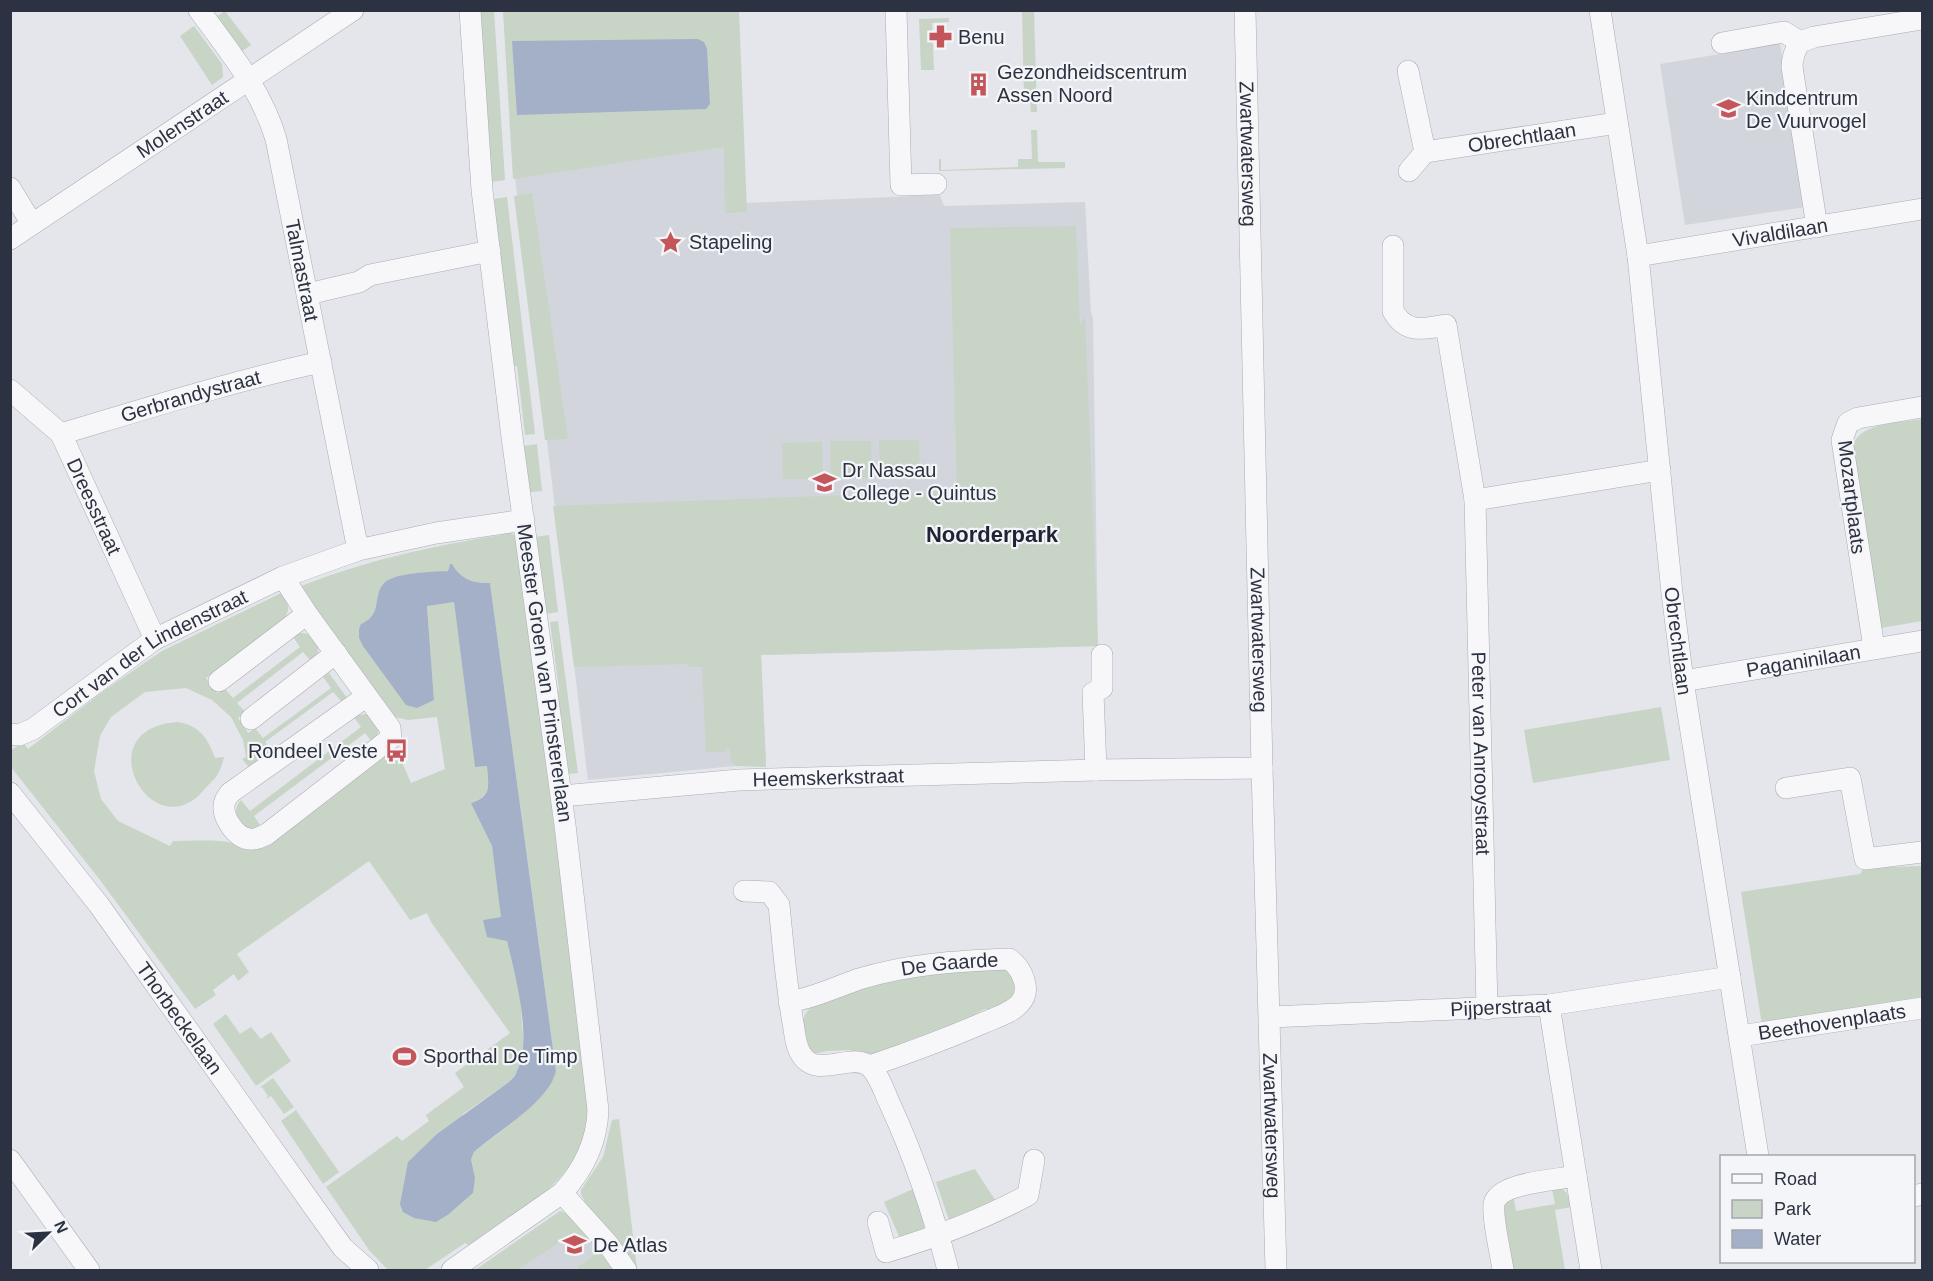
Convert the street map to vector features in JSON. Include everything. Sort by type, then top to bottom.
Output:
[{"type":"street","name":"Talmastraat","points":[[199,10],[250,80],[264,105],[276,139],[358,550]]},
{"type":"street","name":"Molenstraat","points":[[10,239],[354,10]]},
{"type":"street","name":"Meester Groen van Prinstererlaan","points":[[452,1270],[562,1193],[588,1157],[596,1135],[598,1110],[562,796],[482,190],[470,10]]},
{"type":"street","points":[[896,10],[901,185],[936,184]]},
{"type":"street","name":"Zwartwatersweg","points":[[1245,10],[1276,1270]]},
{"type":"street","name":"Obrechtlaan","points":[[1600,10],[1638,256],[1683,681],[1758,1155]]},
{"type":"street","points":[[1817,227],[1792,67],[1792,58],[1800,42],[1814,37],[1923,20]]},
{"type":"street","points":[[1722,43],[1784,32],[1800,42]]},
{"type":"street","points":[[1408,70],[1425,152],[1409,171]]},
{"type":"street","name":"Obrechtlaan","points":[[1425,152],[1617,123]]},
{"type":"street","points":[[10,188],[32,224]]},
{"type":"street","name":"Vivaldilaan","points":[[1638,256],[1923,209]]},
{"type":"street","name":"Peter van Anrooystraat","points":[[1393,246],[1393,311],[1398,319],[1415,328],[1446,325],[1475,500],[1487,1009]]},
{"type":"street","points":[[308,294],[359,282],[370,275],[490,251]]},
{"type":"street","name":"Gerbrandystraat","points":[[61,434],[224,385],[321,362]]},
{"type":"street","name":"Dreesstraat","points":[[10,390],[61,434],[155,639]]},
{"type":"street","name":"Mozartplaats","points":[[1874,648],[1842,440],[1848,423],[1858,418],[1923,407]]},
{"type":"street","points":[[1475,500],[1660,470]]},
{"type":"street","name":"Cort van der Lindenstraat","points":[[15,735],[33,729],[155,639],[283,577],[358,550],[436,533],[525,520]]},
{"type":"street","points":[[283,577],[306,614],[336,653],[367,696],[390,728],[391,738],[267,834],[256,839],[241,837],[227,820],[225,801],[230,793],[367,696]]},
{"type":"street","points":[[219,681],[306,614]]},
{"type":"street","name":"Paganinilaan","points":[[1683,681],[1923,641]]},
{"type":"street","points":[[251,719],[336,653]]},
{"type":"street","points":[[1096,770],[1093,693],[1102,688],[1102,655]]},
{"type":"street","name":"Heemskerkstraat","points":[[562,796],[739,780],[1096,770],[1262,768]]},
{"type":"street","points":[[1786,788],[1850,778],[1865,859],[1923,852]]},
{"type":"street","name":"Thorbeckelaan","points":[[10,793],[99,905],[343,1248],[368,1270]]},
{"type":"street","name":"De Gaarde","points":[[744,891],[769,892],[778,905],[789,1002],[797,1046],[806,1061],[814,1065],[862,1063],[870,1066],[953,1036],[999,1016],[1020,1004],[1025,994],[1022,972],[1009,959],[919,966],[860,979],[802,1000],[789,1002]]},
{"type":"street","name":"Pijperstraat","points":[[1270,1017],[1549,1005],[1730,977]]},
{"type":"street","points":[[1549,1005],[1590,1270]]},
{"type":"street","name":"Beethovenplaats","points":[[1740,1036],[1923,1008]]},
{"type":"street","points":[[870,1066],[881,1084],[906,1139],[939,1236],[948,1270]]},
{"type":"street","points":[[10,1160],[89,1270]]},
{"type":"street","points":[[878,1222],[886,1252],[939,1236],[993,1214],[1028,1195],[1034,1160]]},
{"type":"street","points":[[1503,1270],[1494,1202],[1511,1188],[1576,1176]]},
{"type":"street","points":[[562,1193],[608,1244],[626,1270]]},
{"type":"street","name":"Thorbeckelaan","points":[[343,1248],[351,1270]]},
{"type":"shaded area","name":"Kindcentrum De Vuurvogel","points":[[1780,44],[1806,207],[1685,225],[1660,64]]},
{"type":"shaded area","name":"Dr Nassau College - Quintus","points":[[739,137],[743,203],[940,195],[944,206],[1085,202],[1093,319],[1098,646],[761,655],[766,763],[588,780],[511,144]]},
{"type":"shaded area","name":"De Atlas","points":[[575,1231],[590,1239],[599,1251],[577,1267],[579,1270],[518,1270]]},
{"type":"green space","points":[[225,11],[251,45],[241,52],[214,18]]},
{"type":"green space","points":[[480,11],[494,11],[505,180],[491,182]]},
{"type":"green space","points":[[503,11],[739,11],[747,212],[725,213],[724,147],[513,179]]},
{"type":"green space","points":[[1022,11],[1034,11],[1037,112],[1031,112],[1030,99],[1024,99]]},
{"type":"green space","points":[[949,18],[949,22],[932,23],[934,70],[921,70],[919,19]]},
{"type":"green space","points":[[194,26],[222,64],[223,77],[212,85],[180,36]]},
{"type":"green space","points":[[1031,130],[1037,130],[1038,162],[1065,162],[1065,168],[939,171],[939,159],[941,159],[941,170],[1018,167],[1018,159],[1032,159]]},
{"type":"green space","points":[[532,193],[568,439],[545,440],[514,196]]},
{"type":"green space","points":[[507,197],[535,434],[525,435],[517,366],[513,366],[494,199]]},
{"type":"green space","points":[[1076,226],[1080,326],[1085,317],[1098,646],[761,655],[766,767],[736,766],[731,761],[729,749],[725,749],[725,752],[706,752],[702,667],[688,667],[688,664],[574,667],[553,506],[957,491],[950,228]]},
{"type":"green space","points":[[1922,419],[1922,621],[1881,628],[1853,445],[1857,437],[1873,428]]},
{"type":"green space","points":[[879,440],[919,440],[920,477],[880,477]]},
{"type":"green space","points":[[830,441],[871,441],[872,478],[831,478]]},
{"type":"green space","points":[[822,442],[823,479],[783,479],[782,443]]},
{"type":"green space","points":[[537,444],[542,491],[530,492],[524,446]]},
{"type":"green space","points":[[509,531],[514,535],[517,544],[589,1092],[587,1124],[582,1143],[563,1175],[518,1213],[470,1246],[465,1243],[425,1270],[388,1270],[369,1250],[326,1187],[397,1136],[402,1141],[429,1121],[426,1115],[464,1087],[455,1073],[510,1033],[431,922],[427,913],[410,920],[369,861],[237,954],[249,972],[238,981],[234,974],[213,990],[216,995],[195,1009],[100,880],[11,767],[10,751],[20,744],[24,744],[28,749],[105,690],[162,651],[281,593],[288,607],[283,621],[206,678],[217,693],[224,688],[233,698],[300,647],[292,635],[306,633],[318,644],[317,656],[313,663],[303,652],[237,703],[245,712],[238,718],[248,733],[255,728],[263,738],[331,688],[323,677],[329,673],[347,698],[342,702],[333,692],[265,742],[272,752],[252,771],[242,759],[246,757],[243,740],[231,717],[212,700],[186,688],[145,692],[111,717],[100,736],[94,771],[101,799],[118,821],[170,846],[173,841],[211,841],[258,849],[263,848],[392,751],[398,753],[411,783],[445,769],[437,717],[408,720],[395,717],[299,587],[348,569],[398,555],[501,535]],"holes":[[[451,564],[468,580],[490,583],[556,1070],[544,1093],[509,1126],[474,1152],[471,1160],[473,1193],[449,1214],[463,1114],[509,1082],[518,1071],[524,1048],[520,996],[507,941],[483,920],[502,918],[492,846],[472,803],[479,800],[488,789],[487,766],[475,767],[454,602],[427,605],[434,700],[361,624],[372,616],[380,589],[388,580],[404,575],[448,571]]]},
{"type":"green space","points":[[549,535],[558,612],[545,614],[535,537]]},
{"type":"green space","points":[[558,621],[578,773],[568,774],[556,691],[559,690],[550,622]]},
{"type":"green space","points":[[1661,707],[1670,760],[1533,783],[1524,730]]},
{"type":"green space","points":[[365,714],[372,716],[379,730],[373,743],[365,733],[254,816],[262,828],[255,830],[242,828],[236,810],[241,800],[250,811],[361,727],[353,716]]},
{"type":"green space","points":[[177,722],[197,729],[206,739],[215,758],[224,757],[218,773],[203,791],[183,805],[164,806],[148,797],[136,781],[131,762],[135,744],[150,729]]},
{"type":"green space","points":[[1922,866],[1922,998],[1762,1025],[1741,892],[1860,874],[1864,868]]},
{"type":"green space","points":[[1005,969],[1011,972],[1014,991],[1011,999],[996,1011],[985,1009],[964,1020],[907,1041],[904,1049],[875,1055],[856,1055],[850,1050],[813,1054],[804,1035],[802,1024],[805,1015],[811,1008],[826,1001],[883,983],[926,974]]},
{"type":"green space","points":[[226,1014],[240,1034],[251,1027],[261,1039],[271,1032],[291,1061],[256,1086],[213,1024]]},
{"type":"green space","points":[[273,1078],[294,1107],[284,1114],[271,1096],[266,1099],[268,1096],[262,1087],[259,1088]]},
{"type":"green space","points":[[296,1110],[339,1172],[323,1184],[281,1121]]},
{"type":"green space","points":[[619,1119],[637,1269],[632,1269],[580,1204],[584,1200],[581,1190],[603,1157],[612,1120]]},
{"type":"green space","points":[[975,1169],[997,1203],[950,1223],[936,1182]]},
{"type":"green space","points":[[1552,1188],[1566,1192],[1571,1207],[1555,1210],[1565,1270],[1511,1270],[1502,1201],[1513,1195],[1516,1211],[1555,1204]]},
{"type":"green space","points":[[913,1189],[925,1226],[922,1233],[901,1241],[884,1202]]},
{"type":"green space","points":[[560,1211],[566,1213],[590,1239],[583,1243],[575,1232],[518,1270],[475,1270]]},
{"type":"green space","points":[[599,1251],[613,1270],[579,1270],[577,1267]]},
{"type":"water","points":[[698,39],[704,42],[707,49],[710,104],[706,109],[517,115],[512,41]]},
{"type":"water","points":[[450,564],[468,580],[490,583],[556,1071],[544,1094],[533,1105],[474,1152],[471,1160],[475,1178],[473,1193],[436,1222],[414,1218],[403,1212],[400,1204],[408,1162],[437,1134],[509,1082],[515,1075],[521,1058],[523,1042],[521,1007],[507,941],[487,937],[483,920],[501,917],[492,846],[471,803],[483,797],[488,789],[487,766],[475,767],[454,602],[427,606],[434,700],[417,708],[406,705],[363,646],[359,638],[359,629],[361,624],[368,620],[375,611],[380,589],[388,580],[414,573],[448,571]]},
{"type":"place","name":"Benu","points":[[940,37]]},
{"type":"place","name":"Gezondheidscentrum Assen Noord","points":[[979,84]]},
{"type":"place","name":"Kindcentrum De Vuurvogel","points":[[1728,109]]},
{"type":"place","name":"Stapeling","points":[[671,242]]},
{"type":"place","name":"Dr Nassau College - Quintus","points":[[824,482]]},
{"type":"place","name":"Rondeel Veste","points":[[396,751]]},
{"type":"place","name":"Sporthal De Timp","points":[[405,1056]]},
{"type":"place","name":"De Atlas","points":[[575,1245]]},
{"type":"district","name":"Noorderpark","points":[[992,534]]}]
